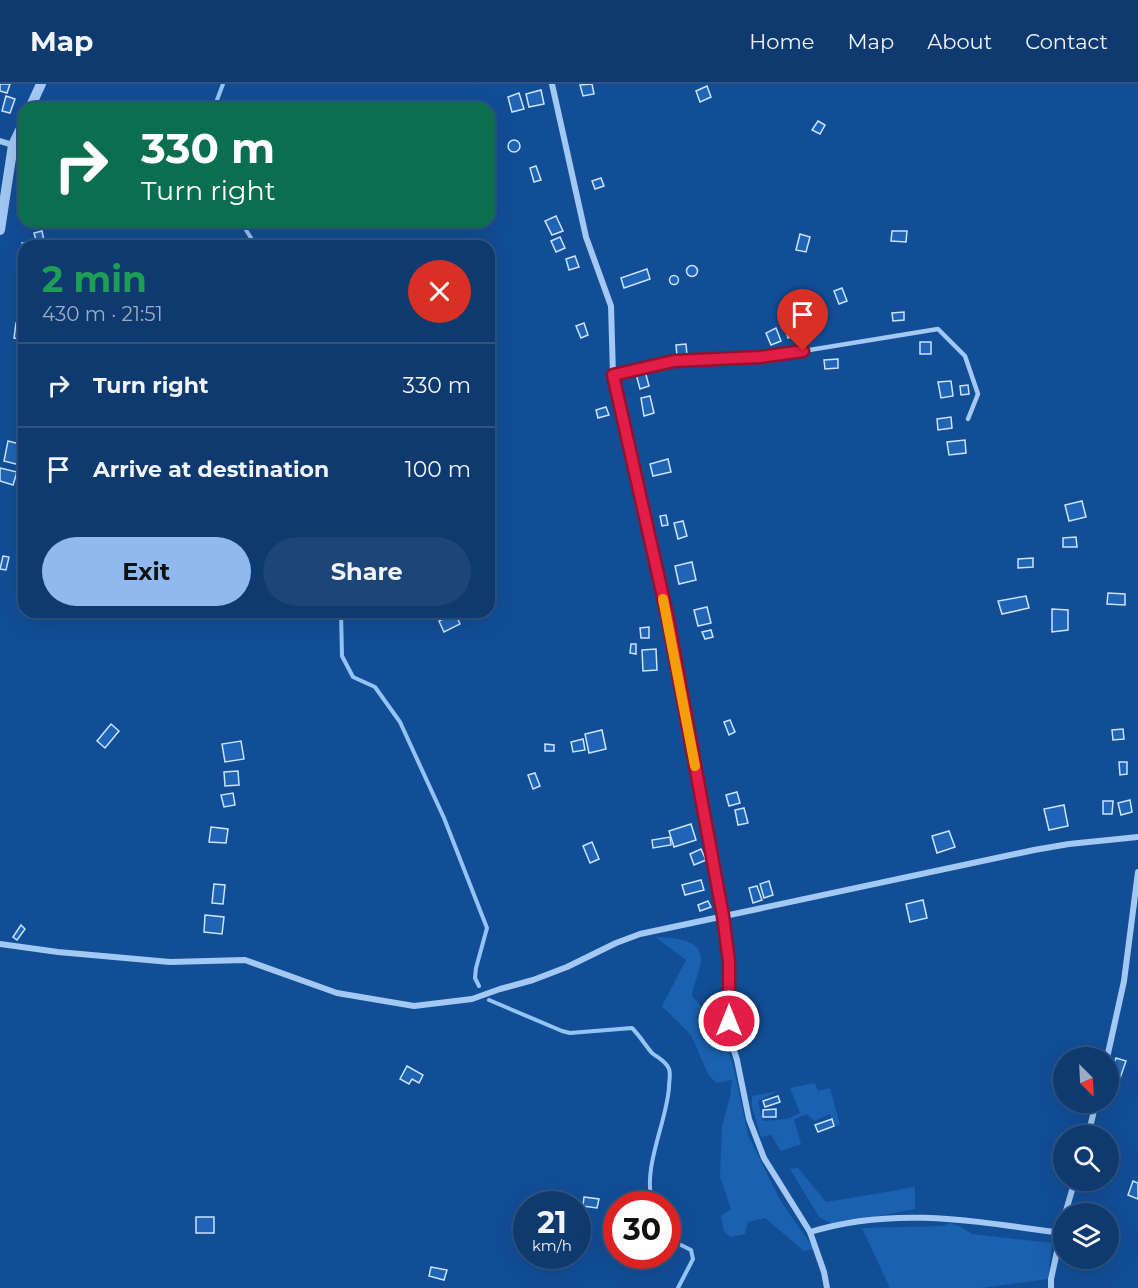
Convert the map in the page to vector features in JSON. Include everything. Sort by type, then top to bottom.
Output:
[{"type":"street","points":[[33,102],[41,84]]},
{"type":"street","points":[[552,84],[586,237],[611,306],[613,375],[668,619],[723,916],[729,962],[729,1035],[737,1060],[749,1119],[764,1158],[810,1232],[824,1272],[826,1288]]},
{"type":"street","points":[[0,230],[13,145],[18,135]]},
{"type":"street","points":[[0,141],[13,145]]},
{"type":"street","points":[[0,944],[58,952],[170,962],[245,960],[337,993],[414,1006],[472,999],[567,968],[640,934],[1034,850],[1138,837]]},
{"type":"street","points":[[1109,1047],[1124,981],[1138,872]]},
{"type":"street","points":[[810,1232],[829,1226],[918,1216],[959,1219],[1053,1232]]},
{"type":"street","points":[[1051,1288],[1054,1269]]},
{"type":"lane","points":[[613,375],[674,361],[760,357],[938,329],[965,356],[972,375],[978,394],[968,419]]},
{"type":"shaded area","points":[[655,937],[683,940],[696,946],[700,952],[701,964],[692,996],[722,1030],[734,1069],[748,1135],[780,1200],[814,1249],[804,1251],[765,1218],[748,1222],[745,1234],[731,1237],[724,1232],[721,1216],[731,1209],[720,1177],[722,1126],[732,1080],[717,1083],[709,1076],[691,1035],[662,1006],[686,960]]},
{"type":"shaded area","points":[[815,1083],[818,1091],[830,1088],[840,1125],[834,1126],[830,1114],[814,1121],[807,1114],[794,1119],[801,1144],[781,1151],[771,1135],[761,1137],[752,1107],[752,1096],[778,1091],[758,1101],[763,1121],[787,1119],[800,1113],[790,1088]]},
{"type":"shaded area","points":[[798,1168],[826,1202],[915,1187],[915,1209],[838,1224],[830,1223],[819,1217],[790,1169]]},
{"type":"shaded area","points":[[949,1223],[972,1234],[1052,1243],[1048,1279],[982,1288],[890,1288],[862,1228],[943,1226]]},
{"type":"building","points":[[0,84],[10,84],[7,93],[0,91]]},
{"type":"building","points":[[592,84],[594,94],[583,96],[580,85]]},
{"type":"building","points":[[707,86],[711,97],[700,102],[696,91]]},
{"type":"building","points":[[541,90],[544,104],[529,107],[526,94]]},
{"type":"building","points":[[519,93],[524,109],[512,112],[508,97]]},
{"type":"building","points":[[6,96],[15,99],[10,113],[2,111]]},
{"type":"building","points":[[818,121],[825,125],[820,134],[812,130]]},
{"type":"building","points":[[516,140],[520,146],[516,152],[512,152],[508,144]]},
{"type":"building","points":[[536,166],[541,180],[534,182],[530,168]]},
{"type":"building","points":[[601,178],[604,186],[595,189],[592,181]]},
{"type":"building","points":[[556,216],[563,231],[552,235],[545,221]]},
{"type":"building","points":[[42,231],[44,240],[36,240],[34,233]]},
{"type":"building","points":[[892,231],[907,231],[906,242],[891,241]]},
{"type":"building","points":[[800,234],[810,237],[806,252],[796,250]]},
{"type":"building","points":[[560,237],[565,248],[556,252],[551,241]]},
{"type":"building","points":[[575,256],[579,267],[569,270],[566,259]]},
{"type":"building","points":[[692,266],[696,267],[696,275],[692,276],[688,275],[687,271],[688,267]]},
{"type":"building","points":[[647,269],[650,279],[624,288],[621,278]]},
{"type":"building","points":[[674,276],[678,280],[674,284],[670,280]]},
{"type":"building","points":[[842,288],[847,301],[839,304],[834,291]]},
{"type":"building","points":[[904,312],[904,320],[893,321],[892,313]]},
{"type":"building","points":[[16,323],[18,323],[18,338],[14,338]]},
{"type":"building","points":[[584,323],[588,335],[581,338],[576,326]]},
{"type":"building","points":[[798,326],[801,333],[788,338],[786,331]]},
{"type":"building","points":[[776,328],[781,341],[771,345],[766,333]]},
{"type":"building","points":[[920,342],[931,342],[931,354],[920,354]]},
{"type":"building","points":[[686,344],[687,355],[677,356],[676,345]]},
{"type":"building","points":[[838,359],[838,368],[825,369],[824,360]]},
{"type":"building","points":[[645,371],[649,386],[640,389],[636,374]]},
{"type":"building","points":[[951,381],[953,396],[941,398],[938,382]]},
{"type":"building","points":[[968,385],[969,394],[961,395],[960,386]]},
{"type":"building","points":[[650,396],[654,413],[644,416],[641,398]]},
{"type":"building","points":[[606,407],[609,415],[598,418],[596,410]]},
{"type":"building","points":[[951,417],[952,428],[938,430],[937,419]]},
{"type":"building","points":[[965,440],[966,453],[949,455],[947,442]]},
{"type":"building","points":[[8,441],[18,444],[18,464],[4,461]]},
{"type":"building","points":[[668,459],[671,472],[653,476],[650,464]]},
{"type":"building","points":[[0,468],[17,472],[13,485],[0,481]]},
{"type":"building","points":[[1082,501],[1086,517],[1069,521],[1065,505]]},
{"type":"building","points":[[666,515],[668,525],[662,526],[660,516]]},
{"type":"building","points":[[683,521],[687,536],[678,539],[674,523]]},
{"type":"building","points":[[1076,537],[1077,547],[1063,547],[1063,538]]},
{"type":"building","points":[[3,556],[9,557],[6,570],[0,569]]},
{"type":"building","points":[[1033,558],[1033,567],[1018,568],[1018,559]]},
{"type":"building","points":[[692,562],[696,580],[679,584],[675,566]]},
{"type":"building","points":[[1108,593],[1125,594],[1125,605],[1107,604]]},
{"type":"building","points":[[1026,596],[1029,608],[1002,614],[998,601]]},
{"type":"building","points":[[707,607],[711,623],[698,626],[694,610]]},
{"type":"building","points":[[1052,609],[1068,610],[1068,630],[1052,632]]},
{"type":"building","points":[[445,618],[457,618],[460,624],[444,632],[439,621]]},
{"type":"building","points":[[649,627],[649,638],[641,638],[640,628]]},
{"type":"building","points":[[711,630],[713,637],[705,639],[702,632]]},
{"type":"building","points":[[631,644],[636,644],[636,654],[630,653]]},
{"type":"building","points":[[656,649],[657,670],[643,671],[642,650]]},
{"type":"building","points":[[730,720],[735,732],[729,735],[724,722]]},
{"type":"building","points":[[111,724],[119,731],[105,748],[97,741]]},
{"type":"building","points":[[1123,729],[1124,739],[1113,740],[1112,730]]},
{"type":"building","points":[[602,730],[606,749],[589,753],[585,734]]},
{"type":"building","points":[[583,739],[585,750],[573,752],[571,742]]},
{"type":"building","points":[[241,741],[244,759],[225,762],[222,744]]},
{"type":"building","points":[[545,744],[554,745],[554,751],[545,751]]},
{"type":"building","points":[[1119,762],[1127,762],[1127,774],[1120,775]]},
{"type":"building","points":[[238,771],[239,785],[225,786],[224,772]]},
{"type":"building","points":[[535,773],[540,786],[533,789],[528,775]]},
{"type":"building","points":[[737,792],[740,803],[729,806],[726,795]]},
{"type":"building","points":[[233,793],[235,805],[224,807],[221,795]]},
{"type":"building","points":[[1130,800],[1132,812],[1121,815],[1118,803]]},
{"type":"building","points":[[1103,801],[1113,801],[1112,814],[1103,814]]},
{"type":"building","points":[[1064,805],[1068,826],[1049,830],[1044,809]]},
{"type":"building","points":[[744,808],[748,823],[738,825],[735,810]]},
{"type":"building","points":[[691,824],[696,840],[674,847],[669,831]]},
{"type":"building","points":[[211,827],[228,829],[226,843],[209,842]]},
{"type":"building","points":[[949,831],[955,847],[937,853],[932,836]]},
{"type":"building","points":[[670,837],[671,845],[653,848],[652,840]]},
{"type":"building","points":[[592,842],[599,859],[590,863],[583,846]]},
{"type":"building","points":[[701,849],[706,860],[694,865],[690,854]]},
{"type":"building","points":[[701,880],[704,890],[685,895],[682,885]]},
{"type":"building","points":[[769,881],[773,895],[764,898],[760,884]]},
{"type":"building","points":[[214,884],[225,885],[223,904],[212,903]]},
{"type":"building","points":[[757,886],[762,900],[753,903],[749,888]]},
{"type":"building","points":[[923,900],[927,918],[910,922],[906,904]]},
{"type":"building","points":[[708,901],[711,907],[700,911],[698,905]]},
{"type":"building","points":[[205,915],[224,917],[222,934],[204,932]]},
{"type":"building","points":[[21,925],[25,929],[17,940],[13,937]]},
{"type":"building","points":[[1119,1059],[1126,1061],[1119,1081]]},
{"type":"building","points":[[407,1066],[423,1075],[419,1083],[412,1079],[409,1084],[400,1079]]},
{"type":"building","points":[[778,1096],[780,1102],[765,1107],[763,1101]]},
{"type":"building","points":[[776,1109],[776,1117],[763,1117],[763,1110]]},
{"type":"building","points":[[832,1119],[834,1126],[818,1132],[815,1125]]},
{"type":"building","points":[[1133,1181],[1138,1183],[1138,1199],[1128,1195]]},
{"type":"building","points":[[591,1198],[599,1199],[597,1208],[591,1207]]},
{"type":"building","points":[[196,1217],[214,1217],[214,1233],[196,1233]]},
{"type":"building","points":[[431,1267],[447,1270],[444,1280],[429,1276]]},
{"type":"waterway","points":[[216,102],[223,84]]},
{"type":"waterway","points":[[246,228],[252,240]]},
{"type":"waterway","points":[[341,618],[342,656],[353,677],[375,687],[400,722],[444,818],[487,928],[476,968],[475,978],[479,986]]},
{"type":"waterway","points":[[489,1000],[570,1033],[632,1028],[652,1053],[666,1064],[670,1073],[669,1087],[652,1161],[650,1191]]},
{"type":"waterway","points":[[678,1288],[693,1259],[691,1250],[681,1245]]},
{"type":"slow traffic","points":[[663,599],[695,766]]},
{"type":"route","points":[[729,1021],[729,962],[723,916],[668,619],[613,375],[674,361],[760,357],[803,351]]}]
